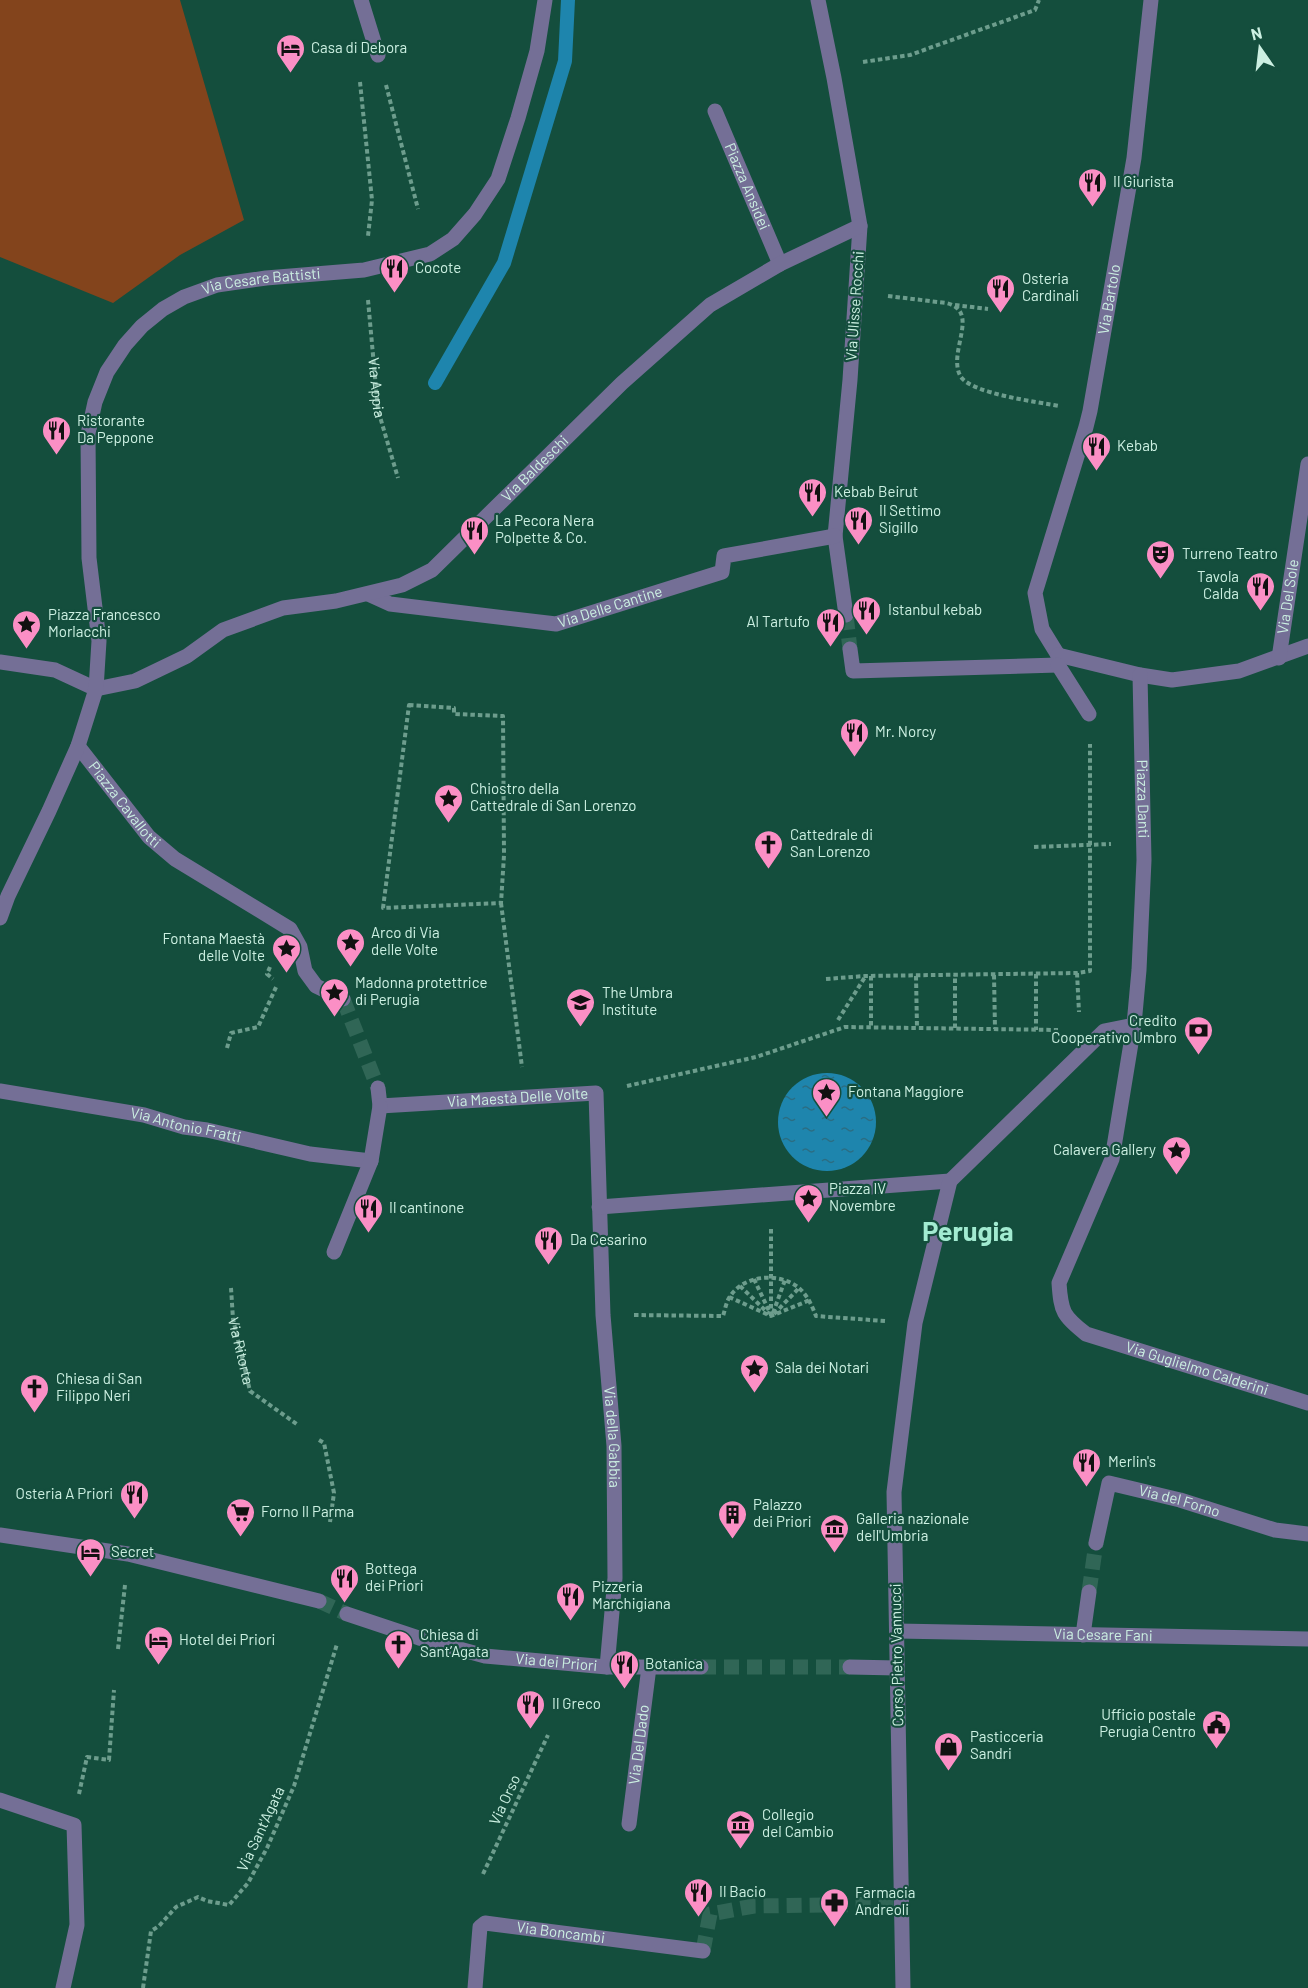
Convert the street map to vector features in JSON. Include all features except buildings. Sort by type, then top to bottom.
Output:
[{"type":"street","points":[[361,0],[378,55]]},
{"type":"street","name":"Via Cesare Battisti","points":[[0,918],[8,896],[78,746],[96,689],[99,641],[89,558],[88,434],[95,402],[107,372],[136,332],[162,309],[184,297],[217,285],[266,278],[364,270],[430,254],[453,239],[475,214],[498,179],[537,51],[545,0]]},
{"type":"street","name":"Via Ulisse Rocchi","points":[[818,0],[860,226],[850,380],[835,536],[846,615]]},
{"type":"street","name":"Via Bartolo","points":[[1058,660],[1042,629],[1035,593],[1090,411],[1134,158],[1150,0]]},
{"type":"street","name":"Piazza Ansidei","points":[[715,111],[780,264]]},
{"type":"street","name":"Via Baldeschi","points":[[96,689],[135,681],[187,657],[223,630],[284,608],[336,601],[402,585],[630,375],[710,305],[780,264],[860,226]]},
{"type":"street","name":"Via Del Sole","points":[[1279,658],[1308,464]]},
{"type":"street","name":"Via Delle Cantine","points":[[368,594],[390,604],[556,624],[722,572],[723,556],[835,536]]},
{"type":"street","points":[[850,649],[853,671],[1058,660],[1172,680],[1239,671],[1308,646]]},
{"type":"street","points":[[1058,660],[1089,714]]},
{"type":"street","points":[[0,662],[55,670],[96,689]]},
{"type":"street","name":"Piazza Danti","points":[[1134,1025],[1144,860],[1140,675]]},
{"type":"street","name":"Piazza Cavallotti","points":[[78,746],[149,837],[175,859],[290,928],[300,947],[305,971],[316,986],[343,999]]},
{"type":"street","points":[[915,1323],[950,1181],[1104,1031],[1134,1025]]},
{"type":"street","name":"Via Guglielmo Calderini","points":[[1134,1025],[1112,1158],[1059,1283],[1060,1302],[1067,1319],[1086,1334],[1308,1403]]},
{"type":"street","points":[[334,1252],[371,1161],[380,1106],[378,1088]]},
{"type":"street","name":"Via Antonio Fratti","points":[[0,1091],[144,1115],[184,1127],[207,1130],[310,1154],[371,1161]]},
{"type":"street","name":"Via Maestà Delle Volte","points":[[380,1106],[596,1093],[599,1207]]},
{"type":"street","points":[[599,1207],[950,1181]]},
{"type":"street","name":"Via della Gabbia","points":[[599,1207],[603,1316],[614,1458],[615,1578],[607,1667]]},
{"type":"street","name":"Corso Pietro Vannucci","points":[[903,1988],[894,1492],[915,1323]]},
{"type":"street","name":"Via del Forno","points":[[1096,1543],[1109,1483],[1180,1500],[1275,1530],[1308,1534]]},
{"type":"street","points":[[0,1535],[128,1554],[320,1601]]},
{"type":"street","points":[[1083,1635],[1089,1592]]},
{"type":"street","name":"Via dei Priori","points":[[347,1614],[419,1638],[485,1656],[607,1667],[701,1667]]},
{"type":"street","name":"Via Cesare Fani","points":[[897,1631],[1308,1640]]},
{"type":"street","name":"Via Del Dado","points":[[629,1824],[649,1667]]},
{"type":"street","points":[[850,1667],[897,1668]]},
{"type":"street","points":[[0,1800],[74,1825],[78,1925],[63,1988]]},
{"type":"street","name":"Via Boncambi","points":[[475,1988],[480,1927],[485,1923],[703,1951]]},
{"type":"path","points":[[832,66],[910,55],[1035,10],[1039,0]]},
{"type":"path","points":[[378,55],[418,209]]},
{"type":"path","points":[[358,71],[372,200],[368,241]]},
{"type":"path","name":"Via Appia","points":[[367,295],[378,410],[398,478]]},
{"type":"path","points":[[878,295],[988,309]]},
{"type":"path","points":[[954,305],[962,312],[964,320],[957,362],[962,378],[978,388],[1000,395],[1066,407]]},
{"type":"path","points":[[501,903],[383,908],[410,705],[454,708],[453,714],[503,716],[504,855],[501,903],[528,1097]]},
{"type":"path","points":[[826,979],[865,976],[1077,974],[1090,971],[1090,761]]},
{"type":"path","points":[[1034,847],[1120,844]]},
{"type":"path","points":[[1036,974],[1036,1030]]},
{"type":"path","points":[[1077,974],[1080,1030]]},
{"type":"path","points":[[916,975],[916,1027]]},
{"type":"path","points":[[955,975],[955,1028]]},
{"type":"path","points":[[994,975],[995,1029]]},
{"type":"path","points":[[838,1020],[865,976]]},
{"type":"path","points":[[871,976],[871,1026]]},
{"type":"path","points":[[227,1048],[231,1033],[258,1027],[279,982]]},
{"type":"path","points":[[596,1093],[756,1058],[845,1027],[1104,1031]]},
{"type":"path","points":[[771,1316],[772,1194]]},
{"type":"path","points":[[603,1316],[723,1316],[729,1298],[740,1286],[754,1279],[770,1277],[785,1280],[799,1288],[810,1300],[816,1316],[915,1323]]},
{"type":"path","points":[[754,1279],[771,1316]]},
{"type":"path","points":[[771,1316],[785,1280]]},
{"type":"path","points":[[740,1286],[771,1316]]},
{"type":"path","name":"Via Ritorta","points":[[231,1288],[233,1319],[250,1392],[298,1425]]},
{"type":"path","points":[[771,1316],[799,1288]]},
{"type":"path","points":[[729,1298],[771,1316],[810,1300]]},
{"type":"path","points":[[322,1440],[334,1493],[330,1522]]},
{"type":"path","points":[[118,1649],[128,1554]]},
{"type":"path","name":"Via Sant'Agata","points":[[143,1988],[151,1931],[159,1926],[176,1907],[198,1897],[229,1905],[249,1883],[294,1786],[347,1614]]},
{"type":"path","points":[[84,1766],[87,1757],[109,1760],[114,1690]]},
{"type":"path","name":"Via Orso","points":[[483,1874],[548,1736]]},
{"type":"shaded area","points":[[0,0],[180,0],[244,220],[180,255],[113,303],[0,257]]},
{"type":"water","name":"Fontana Maggiore","points":[[827,1073],[846,1077],[862,1087],[872,1103],[876,1122],[872,1141],[862,1157],[846,1167],[827,1171],[808,1167],[792,1157],[782,1141],[778,1122],[782,1103],[792,1087],[808,1077]]},
{"type":"waterway","points":[[435,383],[504,263],[565,61],[568,0]]},
{"type":"tunnel","points":[[846,615],[850,649]]},
{"type":"tunnel","points":[[343,999],[378,1088]]},
{"type":"tunnel","points":[[1089,1592],[1096,1543]]},
{"type":"tunnel","points":[[319,1601],[347,1614]]},
{"type":"tunnel","points":[[701,1667],[850,1667]]},
{"type":"tunnel","points":[[703,1951],[710,1914],[754,1906],[901,1904]]},
{"type":"place","name":"Casa di Debora","points":[[290,74]]},
{"type":"place","name":"Il Giurista","points":[[1092,208]]},
{"type":"place","name":"Cocote","points":[[394,294]]},
{"type":"place","name":"Osteria Cardinali","points":[[1001,314]]},
{"type":"place","name":"Ristorante Da Peppone","points":[[56,456]]},
{"type":"place","name":"Kebab","points":[[1096,472]]},
{"type":"place","name":"Kebab Beirut","points":[[813,518]]},
{"type":"place","name":"Il Settimo Sigillo","points":[[858,546]]},
{"type":"place","name":"La Pecora Nera Polpette & Co.","points":[[474,556]]},
{"type":"place","name":"Turreno Teatro","points":[[1161,580]]},
{"type":"place","name":"Tavola Calda","points":[[1260,612]]},
{"type":"place","name":"Istanbul kebab","points":[[867,636]]},
{"type":"place","name":"Al Tartufo","points":[[831,648]]},
{"type":"place","name":"Piazza Francesco Morlacchi","points":[[27,650]]},
{"type":"place","name":"Mr. Norcy","points":[[854,758]]},
{"type":"place","name":"Chiostro della Cattedrale di San Lorenzo","points":[[449,824]]},
{"type":"place","name":"Cattedrale di San Lorenzo","points":[[769,870]]},
{"type":"place","name":"Arco di Via delle Volte","points":[[350,968]]},
{"type":"place","name":"Fontana Maestà delle Volte","points":[[286,974]]},
{"type":"place","name":"Madonna protettrice di Perugia","points":[[334,1018]]},
{"type":"place","name":"The Umbra Institute","points":[[581,1028]]},
{"type":"place","name":"Credito Cooperativo Umbro","points":[[1198,1056]]},
{"type":"place","name":"Fontana Maggiore","points":[[827,1118]]},
{"type":"place","name":"Calavera Gallery","points":[[1177,1176]]},
{"type":"place","name":"Piazza IV Novembre","points":[[808,1224]]},
{"type":"place","name":"Il cantinone","points":[[368,1234]]},
{"type":"place","name":"Da Cesarino","points":[[549,1266]]},
{"type":"place","name":"Sala dei Notari","points":[[754,1394]]},
{"type":"place","name":"Chiesa di San Filippo Neri","points":[[35,1414]]},
{"type":"place","name":"Merlin's","points":[[1087,1488]]},
{"type":"place","name":"Osteria A Priori","points":[[134,1520]]},
{"type":"place","name":"Forno Il Parma","points":[[240,1538]]},
{"type":"place","name":"Palazzo dei Priori","points":[[732,1540]]},
{"type":"place","name":"Galleria nazionale dell'Umbria","points":[[835,1554]]},
{"type":"place","name":"Secret","points":[[90,1578]]},
{"type":"place","name":"Bottega dei Priori","points":[[344,1604]]},
{"type":"place","name":"Pizzeria Marchigiana","points":[[571,1622]]},
{"type":"place","name":"Hotel dei Priori","points":[[158,1666]]},
{"type":"place","name":"Chiesa di Sant’Agata","points":[[399,1670]]},
{"type":"place","name":"Botanica","points":[[624,1690]]},
{"type":"place","name":"Il Greco","points":[[531,1730]]},
{"type":"place","name":"Ufficio postale Perugia Centro","points":[[1217,1750]]},
{"type":"place","name":"Pasticceria Sandri","points":[[949,1772]]},
{"type":"place","name":"Collegio del Cambio","points":[[741,1850]]},
{"type":"place","name":"Il Bacio","points":[[698,1918]]},
{"type":"place","name":"Farmacia Andreoli","points":[[834,1928]]},
{"type":"district","name":"Perugia","points":[[968,1232]]}]
